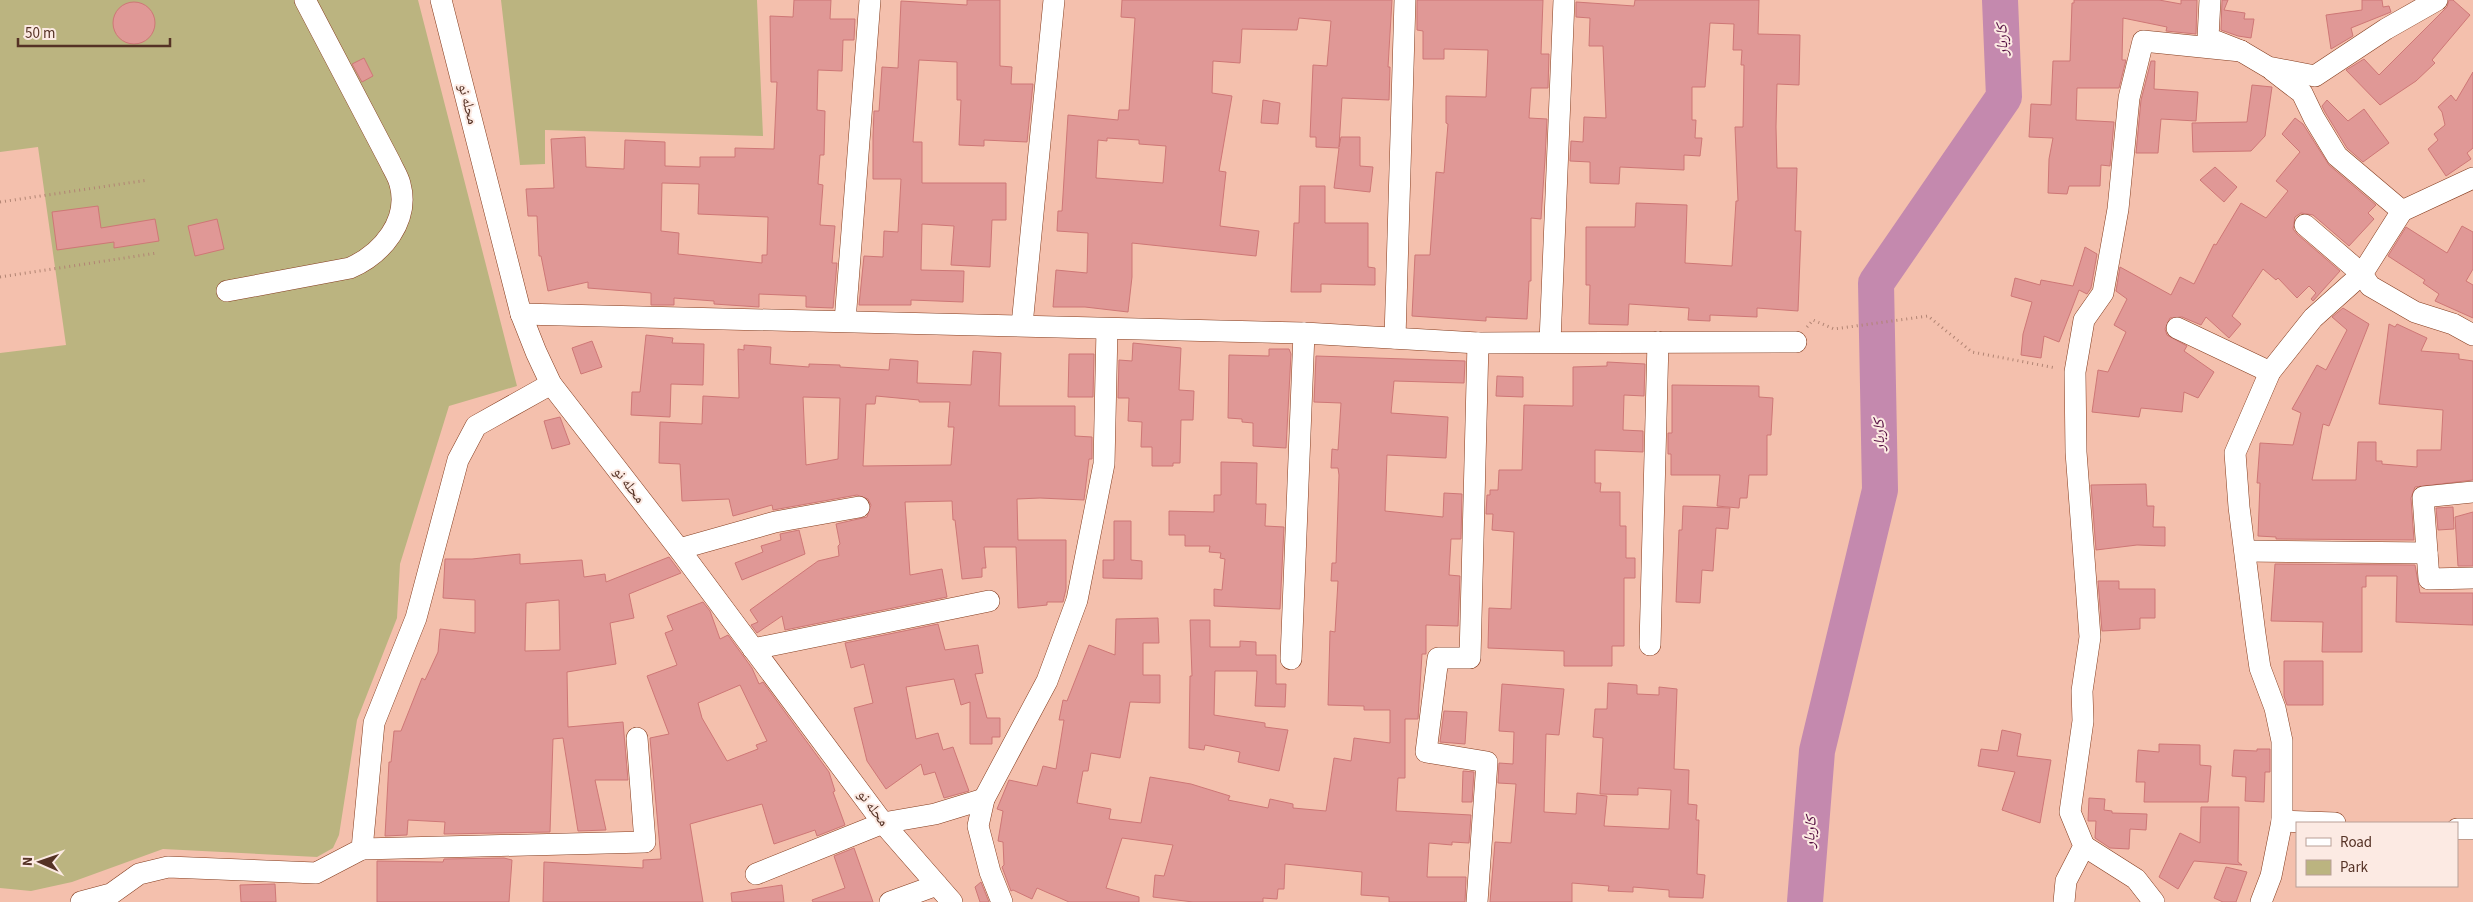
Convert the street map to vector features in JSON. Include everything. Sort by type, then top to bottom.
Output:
[{"type":"street","points":[[227,291],[350,268],[366,261],[386,244],[396,224],[402,204],[400,183],[305,0]]},
{"type":"street","name":"محله نو","points":[[441,0],[521,314],[551,384],[753,648],[883,823],[952,902]]},
{"type":"street","points":[[845,321],[870,0]]},
{"type":"street","points":[[1022,325],[1054,0]]},
{"type":"street","points":[[1395,338],[1405,0]]},
{"type":"street","points":[[1550,342],[1564,0]]},
{"type":"street","points":[[2210,0],[2208,38],[2241,51],[2268,67],[2302,93],[2314,118],[2337,156],[2402,211]]},
{"type":"street","points":[[2268,67],[2316,76],[2386,29],[2437,0]]},
{"type":"street","points":[[2154,902],[2136,878],[2084,846],[2070,812],[2083,721],[2082,691],[2090,637],[2076,452],[2075,372],[2084,320],[2103,294],[2118,209],[2129,98],[2143,41],[2241,51]]},
{"type":"street","points":[[2261,902],[2271,876],[2282,821],[2282,740],[2274,708],[2260,668],[2239,507],[2236,453],[2270,372],[2313,318],[2362,274],[2402,211],[2473,178]]},
{"type":"street","points":[[2305,225],[2362,274],[2370,286],[2415,312],[2453,324],[2473,335]]},
{"type":"street","points":[[521,314],[1304,333],[1478,343],[1796,342]]},
{"type":"street","points":[[2177,328],[2270,372]]},
{"type":"street","points":[[1002,902],[990,872],[978,826],[984,799],[1047,681],[1077,600],[1104,464],[1107,329]]},
{"type":"street","points":[[1292,660],[1304,333]]},
{"type":"street","points":[[1650,644],[1658,342]]},
{"type":"street","points":[[1478,343],[1470,658],[1438,658],[1426,752],[1487,762],[1478,902]]},
{"type":"street","points":[[362,849],[374,723],[416,618],[458,460],[476,426],[551,384]]},
{"type":"street","points":[[2473,492],[2423,497],[2428,579],[2473,578]]},
{"type":"street","points":[[678,549],[775,522],[859,507]]},
{"type":"street","points":[[2245,551],[2427,553]]},
{"type":"street","points":[[753,648],[989,601]]},
{"type":"street","points":[[81,902],[113,898],[139,874],[168,867],[316,873],[362,849],[645,842],[637,738]]},
{"type":"street","points":[[756,874],[883,823],[935,814],[984,799]]},
{"type":"street","points":[[2282,821],[2308,822]]},
{"type":"street","points":[[2458,829],[2473,829]]},
{"type":"street","points":[[2064,902],[2066,881],[2084,846]]},
{"type":"street","points":[[890,902],[936,885]]},
{"type":"path","points":[[0,202],[148,180]]},
{"type":"path","points":[[0,276],[157,253]]},
{"type":"path","points":[[1834,329],[1928,316],[1972,352],[2075,372]]},
{"type":"green space","points":[[0,0],[418,0],[517,386],[449,406],[400,564],[397,618],[357,720],[339,835],[333,848],[317,857],[163,849],[72,882],[31,891],[0,888],[0,353],[66,345],[38,147],[0,152]]},
{"type":"green space","points":[[501,0],[757,0],[763,136],[545,130],[545,164],[520,165]]},
{"type":"building","points":[[794,0],[831,0],[830,19],[855,19],[854,40],[843,40],[842,71],[818,70],[817,110],[825,111],[824,155],[820,155],[818,184],[823,185],[820,225],[835,226],[832,263],[837,263],[833,308],[806,307],[806,296],[759,294],[759,307],[714,304],[714,301],[674,298],[674,305],[651,305],[651,293],[588,288],[588,282],[548,291],[541,256],[539,256],[537,216],[528,216],[526,189],[554,188],[551,139],[585,137],[586,167],[624,169],[625,140],[665,142],[665,166],[700,167],[700,157],[735,157],[735,148],[774,149],[777,82],[771,82],[770,16],[793,17]],"holes":[[[662,183],[699,184],[698,214],[768,217],[767,255],[762,255],[762,263],[678,254],[679,233],[661,231]]]},
{"type":"building","points":[[967,0],[1000,0],[1000,66],[1012,67],[1011,84],[1033,84],[1027,142],[984,140],[984,146],[959,145],[961,100],[957,100],[957,62],[919,60],[913,142],[922,142],[922,183],[1006,183],[1006,220],[992,220],[990,267],[951,265],[954,226],[922,224],[921,270],[964,271],[963,302],[911,300],[911,305],[859,305],[864,256],[883,257],[884,231],[898,232],[901,179],[873,179],[873,137],[874,111],[879,111],[882,67],[898,68],[901,1],[967,5]]},
{"type":"building","points":[[1122,0],[1392,0],[1388,67],[1390,67],[1389,100],[1342,98],[1339,147],[1341,137],[1360,137],[1360,166],[1373,167],[1370,192],[1334,188],[1339,148],[1316,147],[1316,137],[1310,137],[1313,65],[1327,66],[1331,21],[1299,18],[1297,30],[1242,29],[1240,63],[1213,61],[1212,93],[1232,96],[1219,171],[1226,172],[1220,226],[1259,231],[1256,256],[1132,243],[1132,277],[1128,312],[1085,307],[1053,307],[1056,270],[1087,273],[1088,233],[1057,231],[1058,211],[1062,211],[1068,115],[1118,120],[1119,110],[1129,110],[1135,18],[1121,17]],"holes":[[[1107,138],[1139,140],[1139,144],[1166,146],[1163,183],[1096,178],[1098,140],[1107,141]]]},
{"type":"building","points":[[1417,0],[1543,0],[1541,54],[1549,54],[1548,88],[1531,88],[1529,118],[1547,119],[1545,159],[1541,219],[1531,218],[1531,281],[1529,281],[1527,319],[1486,317],[1486,321],[1412,316],[1415,255],[1430,255],[1436,172],[1444,173],[1448,124],[1446,123],[1446,96],[1486,97],[1488,50],[1444,49],[1444,59],[1423,59],[1423,31],[1417,30]]},
{"type":"building","points":[[1635,0],[1759,0],[1758,34],[1800,35],[1799,85],[1777,84],[1776,127],[1777,168],[1797,168],[1795,231],[1801,231],[1798,311],[1757,308],[1757,317],[1710,315],[1710,321],[1688,320],[1689,308],[1629,304],[1628,325],[1589,324],[1590,285],[1586,285],[1586,227],[1635,227],[1636,203],[1687,205],[1685,263],[1732,266],[1736,201],[1738,201],[1735,127],[1743,127],[1744,65],[1741,65],[1742,50],[1733,50],[1734,24],[1710,23],[1705,87],[1692,87],[1692,120],[1696,120],[1695,138],[1702,138],[1700,156],[1684,155],[1684,170],[1620,167],[1619,184],[1590,183],[1590,162],[1570,161],[1571,141],[1583,142],[1584,117],[1606,118],[1603,46],[1589,46],[1590,18],[1576,17],[1576,2],[1634,6]]},
{"type":"building","points":[[2074,0],[2159,0],[2181,4],[2181,0],[2197,0],[2196,34],[2166,31],[2167,27],[2123,18],[2122,60],[2126,60],[2119,88],[2077,88],[2076,120],[2114,122],[2110,166],[2101,165],[2100,186],[2069,186],[2067,194],[2048,193],[2049,159],[2053,138],[2029,137],[2031,104],[2051,105],[2053,61],[2070,61],[2072,3],[2074,3]]},
{"type":"building","points":[[2222,0],[2228,0],[2224,10],[2245,13],[2244,19],[2254,19],[2251,38],[2221,30]]},
{"type":"building","points":[[2362,0],[2382,0],[2383,7],[2389,6],[2391,12],[2351,28],[2353,36],[2331,49],[2326,15],[2362,10]]},
{"type":"building","points":[[2449,0],[2453,0],[2470,15],[2432,60],[2435,63],[2416,81],[2380,105],[2346,70],[2364,59],[2379,75],[2447,7]]},
{"type":"building","points":[[138,2],[146,5],[152,11],[155,23],[152,35],[146,41],[130,44],[122,41],[116,35],[113,19],[116,11],[122,5]]},
{"type":"building","points":[[364,58],[373,76],[362,82],[352,64]]},
{"type":"building","points":[[2151,61],[2155,61],[2154,89],[2198,92],[2196,121],[2161,119],[2158,153],[2136,153],[2141,100]]},
{"type":"building","points":[[2473,72],[2473,148],[2467,153],[2471,159],[2446,176],[2428,149],[2438,140],[2434,134],[2445,125],[2442,112],[2438,107],[2451,95],[2456,101]]},
{"type":"building","points":[[2252,85],[2272,87],[2265,136],[2251,151],[2193,152],[2192,123],[2247,122]]},
{"type":"building","points":[[1263,100],[1280,103],[1278,124],[1261,123]]},
{"type":"building","points":[[2327,100],[2348,121],[2364,109],[2389,143],[2363,162],[2347,148],[2325,112],[2322,106]]},
{"type":"building","points":[[2295,118],[2303,124],[2329,165],[2376,205],[2368,213],[2374,219],[2349,246],[2313,215],[2301,213],[2295,217],[2293,229],[2297,234],[2340,271],[2313,301],[2311,299],[2316,293],[2309,286],[2297,298],[2278,278],[2276,280],[2263,269],[2232,316],[2241,324],[2229,338],[2206,317],[2201,325],[2182,317],[2170,318],[2165,329],[2167,335],[2187,346],[2184,351],[2214,372],[2198,398],[2184,392],[2182,412],[2141,408],[2139,417],[2092,412],[2098,370],[2108,372],[2126,332],[2114,325],[2127,299],[2116,291],[2120,267],[2171,295],[2180,277],[2194,284],[2214,244],[2216,245],[2241,203],[2266,218],[2288,191],[2276,181],[2300,152],[2282,134]]},
{"type":"building","points":[[2215,167],[2237,187],[2224,202],[2200,180]]},
{"type":"building","points":[[1300,186],[1325,186],[1325,223],[1368,223],[1368,267],[1375,268],[1375,285],[1321,284],[1321,292],[1291,292],[1294,223],[1299,223]]},
{"type":"building","points":[[98,206],[101,228],[155,219],[159,241],[114,248],[114,242],[57,250],[52,212]]},
{"type":"building","points":[[217,219],[224,249],[195,256],[188,226]]},
{"type":"building","points":[[2462,226],[2473,232],[2473,269],[2466,281],[2473,285],[2473,318],[2435,301],[2439,294],[2423,283],[2425,280],[2388,256],[2406,227],[2447,253]]},
{"type":"building","points":[[2085,247],[2097,254],[2091,288],[2087,294],[2079,290],[2059,342],[2044,336],[2041,358],[2021,355],[2023,334],[2032,302],[2011,296],[2015,278],[2040,285],[2041,280],[2073,286]]},
{"type":"building","points":[[2343,308],[2369,324],[2329,426],[2323,424],[2312,480],[2356,480],[2358,442],[2376,442],[2376,461],[2382,461],[2382,464],[2417,467],[2417,450],[2441,450],[2443,410],[2379,404],[2389,324],[2395,327],[2397,324],[2427,338],[2421,351],[2459,354],[2459,359],[2473,361],[2473,480],[2415,487],[2411,498],[2414,540],[2276,539],[2276,537],[2258,536],[2260,483],[2257,483],[2260,443],[2293,445],[2301,413],[2292,409],[2317,365],[2326,370],[2347,330],[2332,317]]},
{"type":"building","points":[[646,335],[673,338],[672,343],[704,344],[703,385],[671,384],[670,417],[631,415],[632,392],[640,392]]},
{"type":"building","points":[[592,341],[602,367],[581,374],[572,348]]},
{"type":"building","points":[[1133,343],[1181,348],[1179,390],[1194,391],[1193,420],[1181,420],[1180,463],[1173,463],[1173,466],[1152,466],[1152,447],[1141,447],[1142,422],[1128,421],[1129,398],[1118,398],[1119,360],[1132,361]]},
{"type":"building","points":[[744,345],[771,347],[770,364],[809,367],[809,364],[840,365],[840,367],[889,370],[890,359],[918,361],[917,383],[971,385],[973,351],[1001,353],[999,406],[1075,406],[1075,436],[1092,437],[1092,459],[1089,459],[1084,500],[1017,499],[1018,540],[1066,540],[1066,589],[1063,602],[1047,602],[1047,605],[1018,608],[1016,547],[984,547],[986,568],[982,568],[982,577],[962,579],[952,501],[905,502],[910,575],[942,569],[947,597],[785,630],[782,616],[757,633],[751,625],[758,622],[750,610],[818,561],[839,556],[838,546],[840,544],[836,524],[867,517],[871,505],[868,499],[857,495],[773,510],[772,505],[733,516],[729,499],[682,501],[680,464],[659,463],[660,422],[702,424],[703,396],[739,398],[738,349],[744,350]],"holes":[[[876,396],[919,400],[919,402],[950,402],[948,427],[954,427],[951,465],[863,466],[866,404],[875,404]],[[803,397],[840,398],[838,459],[806,465]]]},
{"type":"building","points":[[1269,349],[1289,349],[1291,354],[1286,448],[1253,446],[1253,423],[1242,422],[1242,419],[1228,418],[1229,355],[1269,356]]},
{"type":"building","points":[[1069,354],[1094,354],[1093,397],[1068,397]]},
{"type":"building","points":[[1316,356],[1465,361],[1464,383],[1394,381],[1391,413],[1448,417],[1446,458],[1387,455],[1385,511],[1443,517],[1444,493],[1462,494],[1461,539],[1451,539],[1449,575],[1460,576],[1458,626],[1426,625],[1426,654],[1422,654],[1418,719],[1405,719],[1405,778],[1398,778],[1396,811],[1471,815],[1469,843],[1452,842],[1452,845],[1429,843],[1427,877],[1466,877],[1465,902],[1389,902],[1389,897],[1361,895],[1362,872],[1285,864],[1284,889],[1278,889],[1277,899],[1263,898],[1263,902],[1193,902],[1153,897],[1155,875],[1164,876],[1173,845],[1122,838],[1106,888],[1139,897],[1139,902],[1069,902],[1037,888],[1032,899],[1013,890],[1011,891],[1002,867],[1004,865],[1003,842],[998,841],[1003,811],[997,809],[1009,780],[1037,786],[1043,766],[1056,769],[1064,720],[1059,720],[1063,700],[1067,701],[1089,645],[1115,655],[1116,619],[1158,618],[1159,643],[1143,643],[1143,675],[1160,675],[1160,703],[1130,702],[1120,758],[1091,753],[1088,771],[1083,771],[1077,803],[1111,809],[1109,819],[1141,823],[1150,777],[1191,784],[1230,796],[1228,800],[1268,808],[1270,799],[1293,804],[1293,808],[1326,811],[1334,758],[1351,761],[1354,738],[1390,743],[1390,710],[1364,710],[1364,706],[1328,705],[1330,631],[1335,632],[1338,581],[1331,581],[1332,563],[1336,563],[1339,475],[1338,468],[1331,468],[1332,449],[1338,450],[1341,403],[1314,402]]},
{"type":"building","points":[[1607,362],[1645,364],[1644,396],[1624,395],[1623,430],[1643,431],[1643,452],[1595,450],[1595,483],[1601,483],[1600,492],[1620,492],[1620,526],[1626,526],[1626,558],[1635,558],[1635,578],[1624,578],[1624,646],[1612,646],[1612,666],[1564,666],[1564,651],[1488,648],[1489,608],[1511,609],[1514,532],[1492,530],[1493,514],[1486,514],[1487,495],[1490,495],[1490,490],[1498,490],[1499,470],[1522,470],[1524,405],[1573,406],[1573,367],[1607,366]]},
{"type":"building","points":[[1497,376],[1523,377],[1523,397],[1496,396]]},
{"type":"building","points":[[1672,385],[1759,386],[1759,397],[1773,398],[1771,435],[1767,435],[1767,475],[1749,475],[1747,498],[1740,498],[1739,508],[1717,506],[1720,475],[1671,475],[1668,433],[1672,433]]},
{"type":"building","points":[[560,417],[570,444],[552,449],[544,421]]},
{"type":"building","points":[[1221,462],[1257,463],[1256,504],[1266,504],[1265,526],[1284,527],[1280,609],[1214,606],[1214,589],[1222,590],[1225,559],[1220,558],[1221,553],[1209,552],[1210,546],[1185,546],[1185,535],[1169,535],[1169,511],[1214,512],[1214,495],[1221,495]]},
{"type":"building","points":[[2146,484],[2147,506],[2154,506],[2153,527],[2165,527],[2165,546],[2137,545],[2096,550],[2091,485]]},
{"type":"building","points":[[1683,506],[1730,508],[1728,529],[1716,528],[1713,571],[1702,570],[1700,603],[1676,602],[1679,530],[1682,530]]},
{"type":"building","points":[[2453,507],[2454,529],[2438,530],[2436,508]]},
{"type":"building","points":[[2473,512],[2473,566],[2458,566],[2455,517]]},
{"type":"building","points":[[1114,521],[1131,521],[1131,560],[1142,561],[1142,579],[1103,578],[1103,560],[1114,560]]},
{"type":"building","points":[[799,530],[805,554],[742,580],[735,563],[763,552],[761,546],[781,540],[780,534]]},
{"type":"building","points":[[520,554],[520,564],[582,560],[584,577],[605,574],[606,582],[669,557],[681,573],[629,594],[634,618],[610,623],[616,664],[567,672],[568,727],[623,722],[628,780],[595,780],[606,830],[578,831],[563,738],[553,739],[550,832],[444,834],[445,822],[408,820],[407,835],[385,836],[389,762],[391,762],[394,731],[401,731],[422,678],[425,680],[438,652],[440,629],[475,633],[475,600],[443,598],[445,559],[472,559]],"holes":[[[559,600],[560,650],[525,651],[526,603]]]},
{"type":"building","points":[[2275,564],[2415,565],[2420,593],[2473,593],[2473,625],[2396,622],[2397,576],[2366,576],[2366,587],[2362,587],[2362,652],[2322,652],[2323,622],[2271,621]]},
{"type":"building","points":[[2098,581],[2119,581],[2119,589],[2155,589],[2155,618],[2140,618],[2140,629],[2102,631]]},
{"type":"building","points":[[703,602],[710,611],[720,639],[728,635],[752,668],[759,684],[763,682],[829,772],[835,791],[833,792],[845,825],[817,836],[815,830],[774,844],[762,804],[690,824],[703,902],[543,902],[544,862],[643,868],[643,860],[661,859],[650,738],[669,734],[647,676],[677,665],[665,633],[673,630],[667,616]],"holes":[[[740,685],[767,741],[756,745],[758,749],[727,761],[702,718],[698,703]]]},
{"type":"building","points":[[1190,620],[1210,620],[1210,647],[1240,647],[1240,641],[1256,642],[1256,655],[1276,655],[1276,684],[1286,684],[1285,707],[1255,706],[1257,671],[1215,671],[1214,715],[1265,723],[1265,727],[1288,730],[1279,771],[1238,762],[1240,752],[1205,745],[1204,750],[1189,748],[1190,676],[1192,676]]},
{"type":"building","points":[[938,624],[945,650],[978,645],[983,673],[975,674],[987,718],[1000,718],[1000,737],[992,737],[992,744],[970,744],[970,702],[961,705],[954,679],[906,687],[916,739],[938,733],[943,750],[953,747],[969,791],[944,798],[935,772],[924,775],[921,764],[886,789],[867,761],[854,708],[873,703],[864,664],[851,668],[845,643]]},
{"type":"building","points":[[2284,661],[2323,661],[2323,705],[2287,705],[2284,696]]},
{"type":"building","points":[[1608,683],[1637,685],[1637,694],[1659,695],[1659,687],[1677,689],[1674,769],[1689,770],[1688,804],[1697,805],[1696,820],[1699,820],[1697,874],[1705,875],[1703,898],[1669,897],[1669,890],[1633,887],[1633,892],[1608,891],[1609,886],[1572,883],[1572,902],[1490,902],[1495,842],[1511,843],[1516,784],[1498,783],[1499,763],[1513,764],[1514,732],[1499,731],[1502,684],[1564,689],[1559,735],[1546,734],[1544,812],[1576,814],[1577,793],[1607,796],[1604,826],[1669,829],[1671,790],[1638,788],[1638,795],[1600,794],[1603,738],[1593,737],[1595,709],[1607,709]]},
{"type":"building","points":[[1444,711],[1467,712],[1465,744],[1440,742]]},
{"type":"building","points":[[2002,730],[2021,734],[2017,756],[2051,760],[2040,823],[2002,810],[2015,772],[1978,766],[1981,749],[1998,751]]},
{"type":"building","points":[[2159,744],[2200,745],[2200,765],[2211,766],[2208,802],[2144,802],[2145,782],[2136,782],[2138,750],[2159,752]]},
{"type":"building","points":[[2257,749],[2270,749],[2270,772],[2265,772],[2264,802],[2245,801],[2246,777],[2232,776],[2234,750],[2257,751]]},
{"type":"building","points":[[1463,771],[1474,772],[1472,802],[1462,802]]},
{"type":"building","points":[[2089,798],[2105,799],[2104,810],[2112,811],[2112,813],[2147,814],[2146,830],[2130,829],[2129,849],[2110,848],[2095,838],[2096,821],[2088,821]]},
{"type":"building","points":[[2201,807],[2239,807],[2238,862],[2242,865],[2194,861],[2178,889],[2159,877],[2180,833],[2200,843]]},
{"type":"building","points":[[854,848],[873,902],[813,902],[812,900],[845,888],[834,856]]},
{"type":"building","points":[[504,858],[512,860],[509,902],[377,902],[377,861],[443,862],[444,859]]},
{"type":"building","points":[[2226,867],[2247,872],[2236,902],[2223,902],[2214,898]]},
{"type":"building","points":[[981,882],[989,902],[980,902],[975,887]]},
{"type":"building","points":[[275,884],[276,902],[241,902],[240,885]]},
{"type":"building","points":[[782,885],[784,902],[732,902],[731,893]]},
{"type":"waterway","name":"کاربار","points":[[1805,902],[1817,751],[1880,490],[1876,283],[2004,97],[2000,0]]}]
